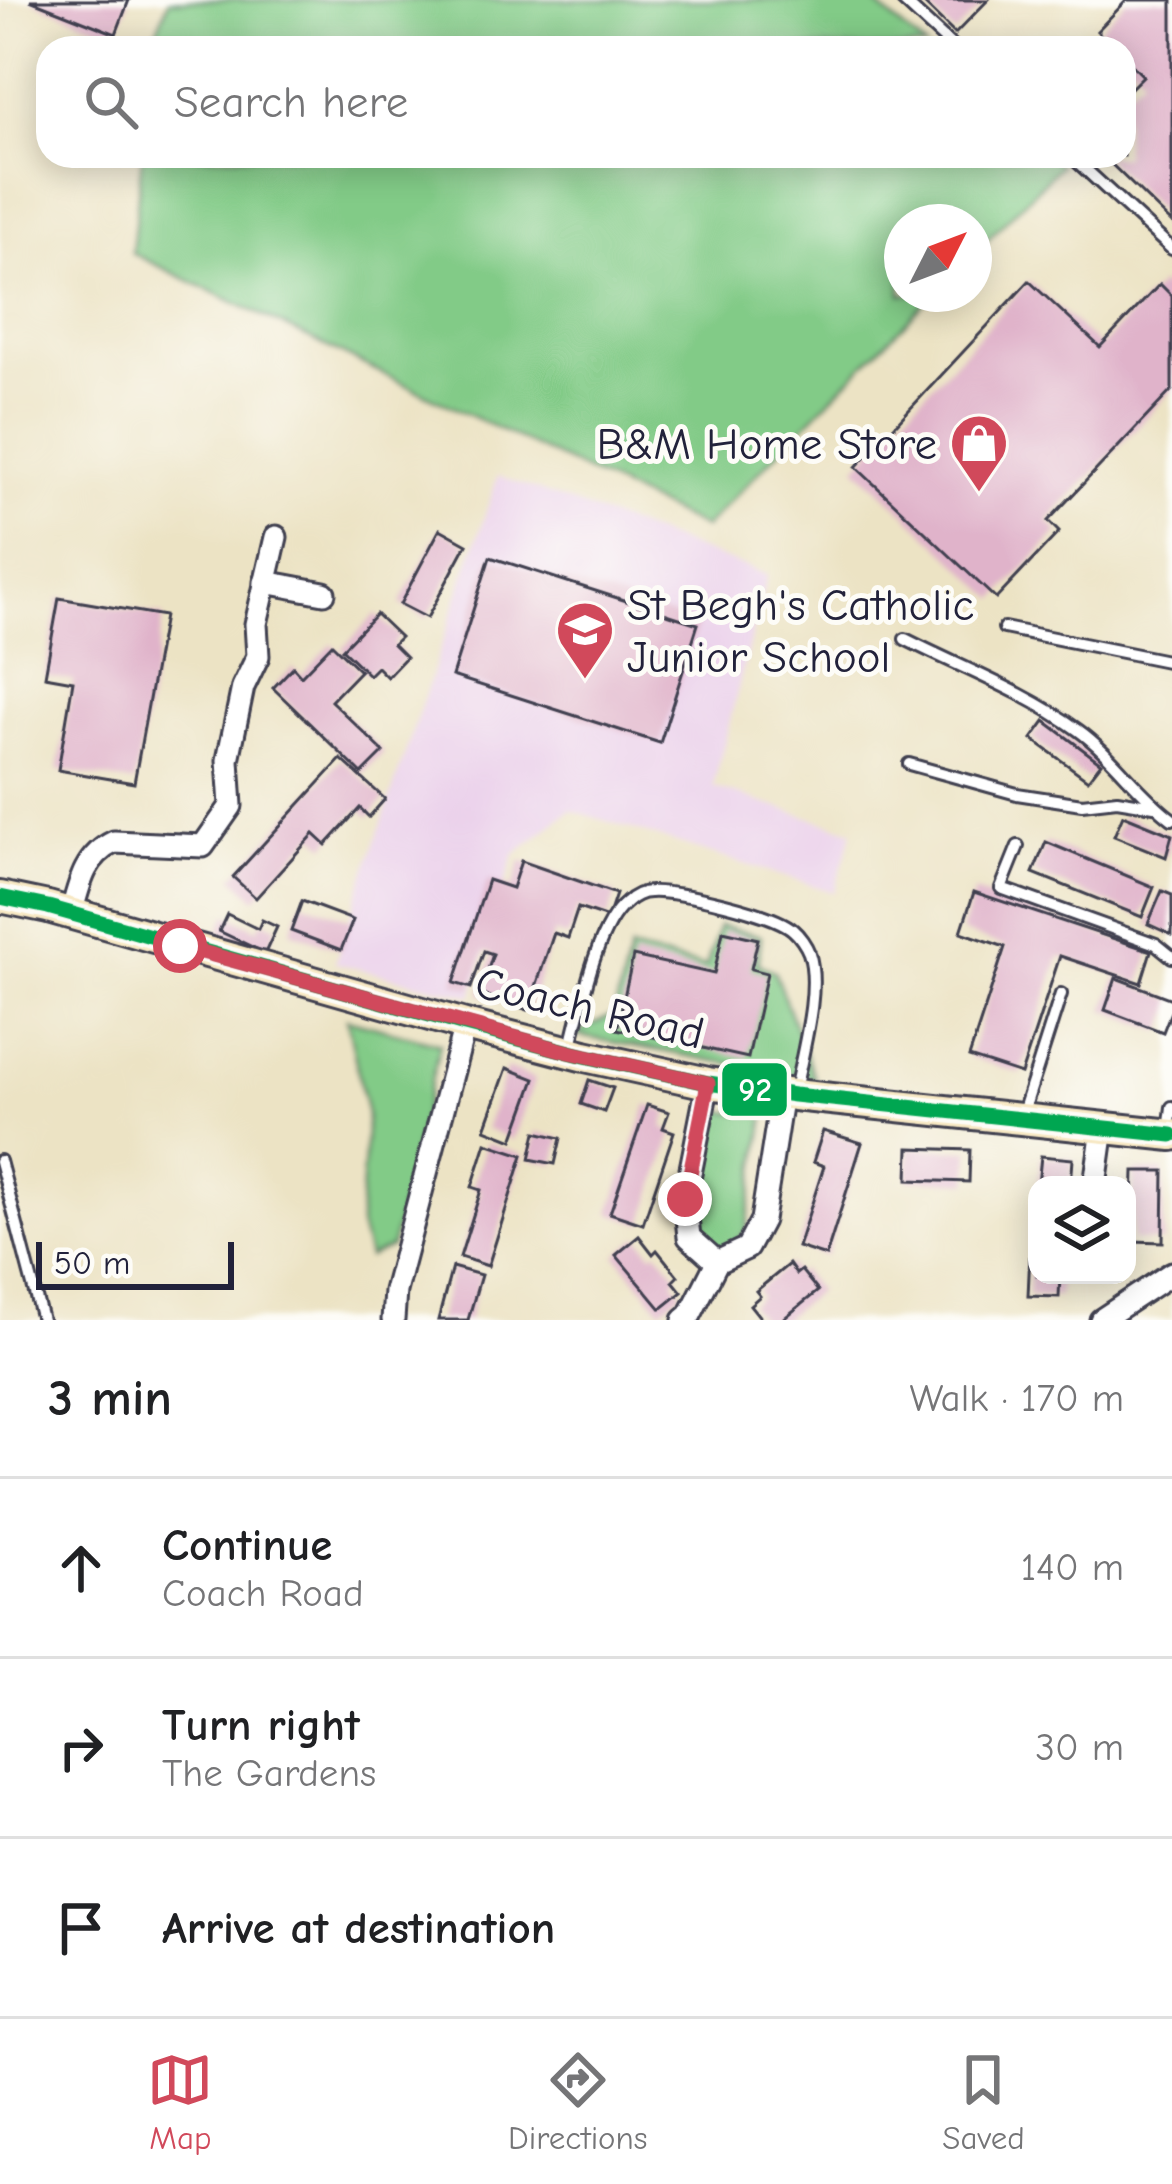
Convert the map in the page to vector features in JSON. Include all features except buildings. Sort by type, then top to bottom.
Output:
[{"type":"street","points":[[71,915],[86,868],[107,844],[202,846],[231,806],[227,760],[242,687],[258,656],[256,624],[276,537]]},
{"type":"street","points":[[266,582],[324,593]]},
{"type":"street","name":"Coach Road","points":[[0,897],[569,1052],[708,1083],[1103,1128],[1171,1126]]},
{"type":"street","points":[[393,1320],[395,1291],[465,1024]]},
{"type":"street","points":[[708,1083],[685,1199],[689,1237],[717,1262]]},
{"type":"street","points":[[684,1320],[717,1262],[747,1248],[762,1220],[788,1094]]},
{"type":"street","points":[[1096,1176],[1103,1128]]},
{"type":"street","points":[[1101,1320],[1172,1273]]},
{"type":"lane","points":[[902,0],[941,36]]},
{"type":"lane","points":[[1084,168],[1172,249]]},
{"type":"lane","points":[[1004,628],[1172,662]]},
{"type":"lane","points":[[904,639],[1035,703],[1079,730],[1172,819]]},
{"type":"lane","points":[[909,764],[1017,794],[1082,804],[1117,800],[1154,806]]},
{"type":"lane","points":[[1018,846],[1001,888],[1156,944],[1172,957]]},
{"type":"lane","points":[[569,1052],[607,925],[627,901],[643,892],[667,891],[772,918],[792,929],[808,949],[813,975],[788,1094]]},
{"type":"lane","points":[[1021,1119],[1060,994]]},
{"type":"lane","points":[[0,1161],[43,1320]]},
{"type":"shaded area","name":"St Begh's Catholic Junior School","points":[[498,476],[767,575],[713,787],[853,831],[834,892],[571,810],[514,855],[472,996],[335,963]]},
{"type":"green space","points":[[169,0],[871,0],[912,36],[155,36]]},
{"type":"green space","points":[[141,168],[1057,168],[992,235],[992,204],[884,204],[884,312],[915,312],[704,528],[132,253]]},
{"type":"green space","points":[[719,926],[761,936],[758,964],[774,971],[815,1079],[574,1035],[614,1014],[630,950],[706,967]]},
{"type":"green space","points":[[347,1019],[440,1044],[391,1247],[368,1257],[360,1226],[367,1115]]},
{"type":"green space","points":[[721,1111],[765,1117],[746,1230],[732,1247],[717,1251],[703,1239],[699,1218]]},
{"type":"transit line","name":"92","points":[[0,897],[465,1025],[708,1083],[1172,1135]]},
{"type":"place","name":"B&M Home Store","points":[[979,494]]},
{"type":"place","name":"St Begh's Catholic Junior School","points":[[585,681]]},
{"type":"route","points":[[180,946],[569,1052],[708,1083],[685,1199]]}]
